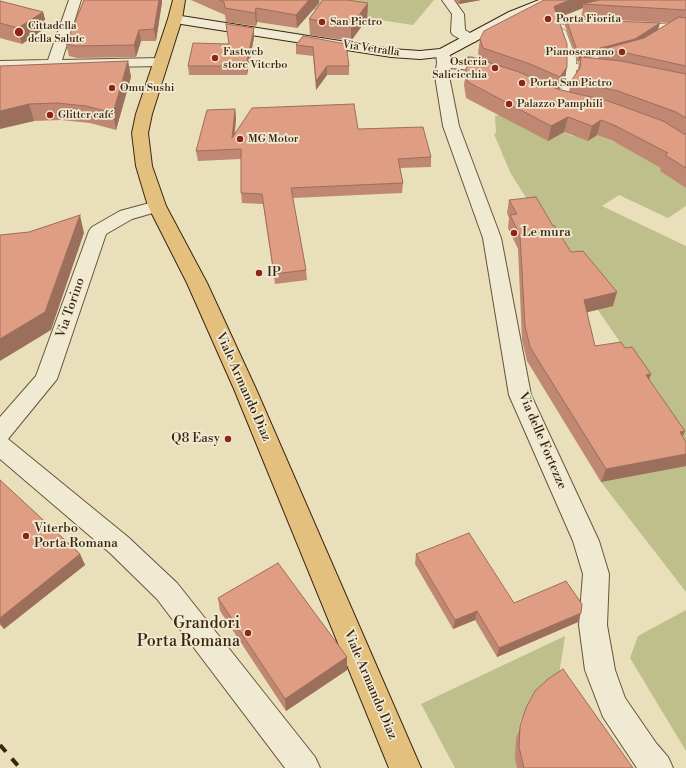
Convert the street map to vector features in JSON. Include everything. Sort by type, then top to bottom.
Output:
[{"type":"main road","name":"Viale Armando Diaz","points":[[177,10],[160,62],[140,133],[144,166],[157,206],[197,283],[245,389],[405,768]]},
{"type":"street","points":[[54,64],[75,0]]},
{"type":"street","points":[[448,0],[458,14],[460,21],[458,32],[470,38]]},
{"type":"street","name":"Via Vetralla","points":[[177,10],[391,53],[443,58],[470,38],[514,15],[550,0]]},
{"type":"street","points":[[0,54],[37,65]]},
{"type":"street","points":[[443,58],[473,66],[507,78]]},
{"type":"street","name":"Via delle Fortezze","points":[[443,58],[442,76],[451,126],[492,238],[520,395],[586,541],[596,574],[593,626],[600,670],[614,707],[645,754],[657,768]]},
{"type":"street","points":[[0,65],[160,62]]},
{"type":"street","name":"Via Torino","points":[[0,433],[46,379],[98,231],[126,215],[157,206]]},
{"type":"street","points":[[0,446],[119,545],[167,591],[304,768]]},
{"type":"lane","points":[[557,21],[583,12]]},
{"type":"lane","points":[[557,21],[595,23]]},
{"type":"lane","points":[[557,21],[570,58],[571,67],[571,82],[560,99]]},
{"type":"lane","points":[[633,25],[686,28]]},
{"type":"lane","points":[[654,38],[672,28]]},
{"type":"lane","points":[[571,67],[600,59]]},
{"type":"lane","points":[[571,67],[607,70]]},
{"type":"green space","points":[[299,0],[434,0],[413,25],[313,10]]},
{"type":"green space","points":[[520,111],[572,136],[597,135],[632,149],[664,169],[660,171],[686,184],[686,206],[668,218],[619,195],[602,206],[686,246],[686,466],[646,388],[658,391],[633,361],[574,275],[510,172],[494,134],[496,133],[495,116]]},
{"type":"green space","points":[[686,466],[686,592],[601,482]]},
{"type":"green space","points":[[686,610],[686,751],[630,658],[638,636]]},
{"type":"green space","points":[[565,636],[558,682],[530,704],[521,720],[516,738],[517,768],[455,768],[421,704]]},
{"type":"building","points":[[84,0],[159,0],[154,29],[139,30],[134,45],[75,46],[66,44]]},
{"type":"building","points":[[220,0],[309,0],[296,15],[256,8],[255,13],[225,8],[224,2]]},
{"type":"building","points":[[323,0],[347,0],[368,3],[351,26],[309,19]]},
{"type":"building","points":[[544,0],[570,0],[554,7],[567,44],[567,67],[560,77],[530,64],[483,48],[480,39],[484,31]]},
{"type":"building","points":[[599,0],[686,0],[686,10],[583,4]]},
{"type":"building","points":[[0,1],[43,12],[18,28],[0,23]]},
{"type":"building","points":[[679,17],[686,18],[686,66],[622,52],[600,50],[644,38]]},
{"type":"building","points":[[566,19],[660,23],[635,39],[581,53],[579,56]]},
{"type":"building","points":[[226,24],[254,28],[246,66],[188,66],[193,43],[229,44]]},
{"type":"building","points":[[303,36],[346,44],[349,66],[327,66],[316,81],[313,47],[296,45]]},
{"type":"building","points":[[468,57],[519,72],[557,89],[608,101],[663,121],[686,134],[686,168],[665,155],[668,153],[616,126],[601,120],[592,126],[568,117],[551,126],[468,82],[466,70]]},
{"type":"building","points":[[581,57],[621,61],[686,74],[686,118],[676,112],[618,91],[571,81],[580,68]]},
{"type":"building","points":[[128,61],[113,113],[86,106],[57,103],[29,104],[0,111],[0,66]]},
{"type":"building","points":[[354,104],[358,129],[423,127],[431,157],[398,159],[403,183],[291,188],[306,270],[274,274],[262,194],[241,193],[241,149],[196,151],[207,110],[235,109],[232,138],[252,108]]},
{"type":"building","points":[[536,197],[553,226],[554,225],[571,252],[583,251],[617,292],[584,300],[595,346],[621,342],[625,348],[632,347],[651,374],[646,375],[685,431],[680,432],[686,442],[686,454],[606,469],[530,347],[525,326],[520,235],[510,215],[517,214],[509,200]]},
{"type":"building","points":[[80,215],[45,312],[0,339],[0,235],[29,232]]},
{"type":"building","name":"Viterbo Porta Romana","points":[[0,480],[80,554],[0,618]]},
{"type":"building","points":[[469,533],[514,603],[566,581],[582,604],[581,613],[499,648],[477,611],[455,620],[416,554]]},
{"type":"building","points":[[278,563],[347,657],[285,699],[218,598]]},
{"type":"building","points":[[563,669],[633,768],[524,768],[519,747],[520,726],[526,708],[535,691],[548,679]]},
{"type":"railway","points":[[0,745],[20,768]]},
{"type":"place","name":"Porta Fiorita","points":[[548,19]]},
{"type":"place","name":"San Pietro","points":[[322,22]]},
{"type":"place","name":"Cittadella della Salute","points":[[19,32]]},
{"type":"place","name":"Pianoscarano","points":[[622,52]]},
{"type":"place","name":"Fastweb store Viterbo","points":[[215,58]]},
{"type":"place","name":"Osteria Salicicchia","points":[[495,68]]},
{"type":"place","name":"Porta San Pietro","points":[[522,83]]},
{"type":"place","name":"Omu Sushi","points":[[112,88]]},
{"type":"place","name":"Palazzo Pamphili","points":[[509,104]]},
{"type":"place","name":"Glitter café","points":[[50,115]]},
{"type":"place","name":"MG Motor","points":[[240,139]]},
{"type":"place","name":"Le mura","points":[[514,233]]},
{"type":"place","name":"IP","points":[[259,273]]},
{"type":"place","name":"Q8 Easy","points":[[228,439]]},
{"type":"place","name":"Viterbo Porta Romana","points":[[26,536]]},
{"type":"place","name":"Grandori Porta Romana","points":[[248,633]]}]
